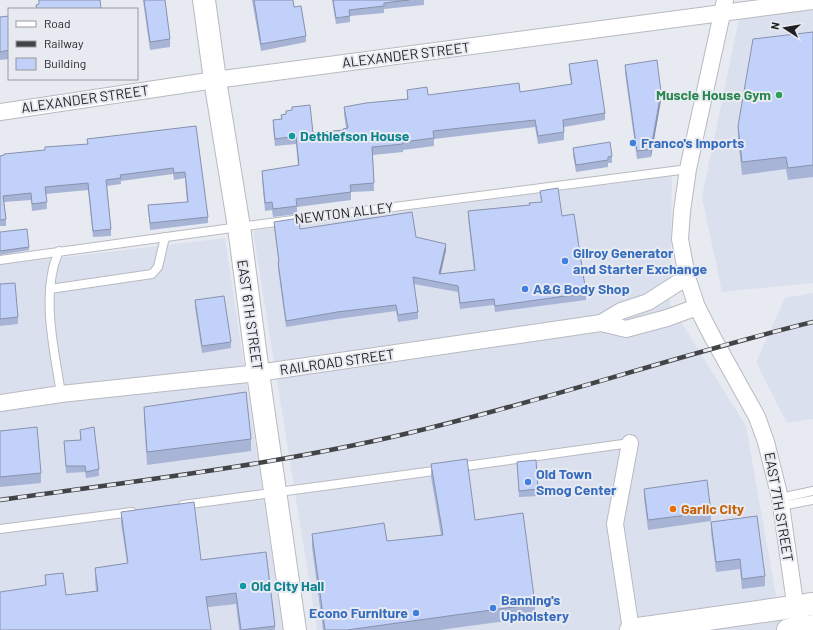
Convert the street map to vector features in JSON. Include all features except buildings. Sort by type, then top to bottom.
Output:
[{"type":"street","name":"EAST 6TH STREET","points":[[204,0],[215,80],[239,226],[258,373],[295,630]]},
{"type":"street","name":"ALEXANDER STREET","points":[[0,112],[723,7],[813,1]]},
{"type":"street","name":"EAST 7TH STREET","points":[[723,7],[688,169],[680,239],[686,277],[697,307],[712,338],[757,417],[766,442],[804,605],[800,629]]},
{"type":"street","name":"RAILROAD STREET","points":[[601,323],[621,311],[648,302],[686,277]]},
{"type":"street","name":"RAILROAD STREET","points":[[0,403],[61,394],[258,373],[601,323],[626,329],[667,318],[697,307]]},
{"type":"street","points":[[630,443],[615,524],[631,630],[804,605]]},
{"type":"lane","name":"NEWTON ALLEY","points":[[0,260],[239,226],[688,169]]},
{"type":"lane","points":[[50,289],[152,274],[158,267],[165,237]]},
{"type":"lane","points":[[59,251],[53,268],[50,289],[50,319],[61,394]]},
{"type":"lane","points":[[173,507],[630,443]]},
{"type":"lane","points":[[780,502],[813,491]]},
{"type":"lane","points":[[780,502],[813,500]]},
{"type":"lane","points":[[0,529],[142,511]]},
{"type":"shaded area","points":[[813,10],[813,283],[722,292],[702,197],[739,19]]},
{"type":"shaded area","points":[[672,176],[670,304],[746,426],[782,630],[317,630],[253,231]]},
{"type":"shaded area","points":[[225,238],[283,630],[0,630],[0,265]]},
{"type":"shaded area","points":[[813,293],[813,419],[787,423],[756,362],[785,298]]},
{"type":"railway","points":[[0,500],[206,471],[359,444],[409,433],[510,407],[712,349],[813,322]]},
{"type":"place","name":"Muscle House Gym","points":[[779,95]]},
{"type":"place","name":"Dethlefson House","points":[[292,136]]},
{"type":"place","name":"Franco's Imports","points":[[633,143]]},
{"type":"place","name":"Gilroy Generator and Starter Exchange","points":[[565,261]]},
{"type":"place","name":"A&G Body Shop","points":[[525,289]]},
{"type":"place","name":"Old Town Smog Center","points":[[528,482]]},
{"type":"place","name":"Garlic City","points":[[673,509]]},
{"type":"place","name":"Old City Hall","points":[[243,586]]},
{"type":"place","name":"Banning's Upholstery","points":[[493,608]]},
{"type":"place","name":"Econo Furniture","points":[[416,613]]}]
